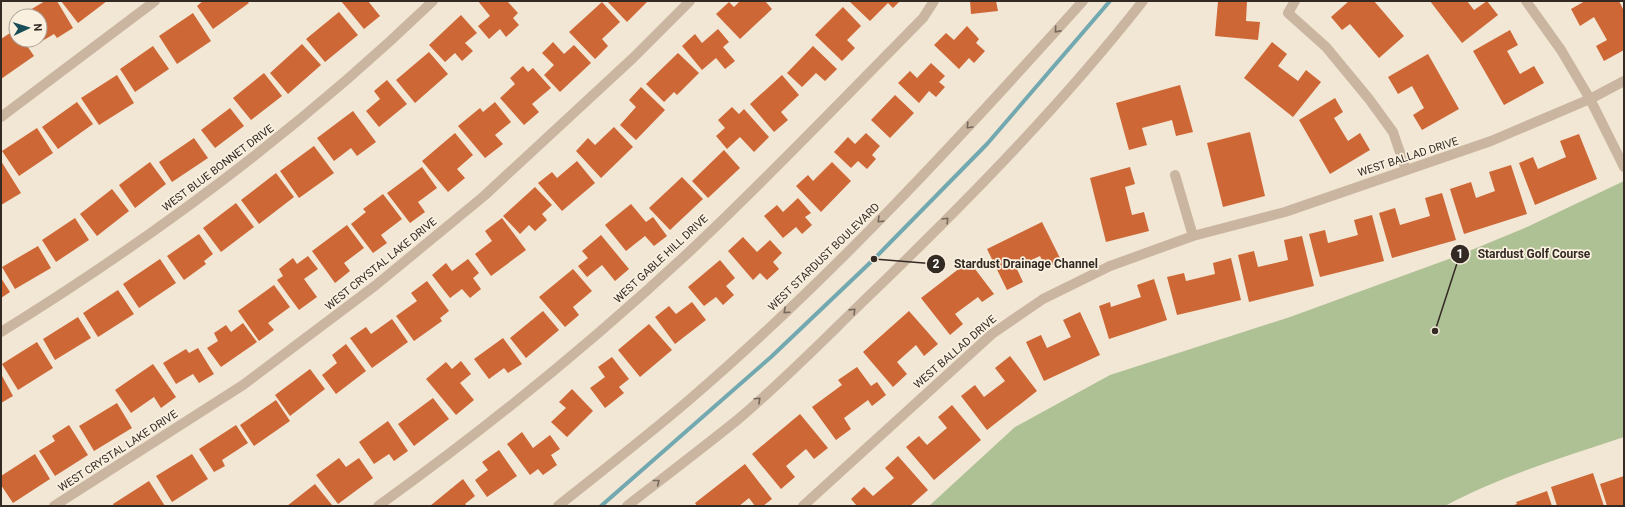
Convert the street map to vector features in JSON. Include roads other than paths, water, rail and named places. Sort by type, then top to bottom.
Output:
[{"type":"street","points":[[1,117],[155,1]]},
{"type":"street","name":"WEST BLUE BONNET DRIVE","points":[[1,332],[151,235],[290,129],[433,1]]},
{"type":"street","name":"WEST CRYSTAL LAKE DRIVE","points":[[54,506],[243,385],[376,285],[484,196],[634,58],[690,1]]},
{"type":"street","name":"WEST GABLE HILL DRIVE","points":[[378,506],[509,408],[623,312],[690,251],[826,116],[923,18],[934,1]]},
{"type":"street","name":"WEST STARDUST BOULEVARD","points":[[558,506],[689,400],[802,296],[910,190],[1083,1]]},
{"type":"street","points":[[626,506],[736,420],[828,335],[923,243],[1013,151],[1110,43],[1143,1]]},
{"type":"street","points":[[1295,1],[1288,13],[1326,46],[1369,99],[1393,132],[1406,170]]},
{"type":"street","points":[[1526,1],[1561,50],[1590,99],[1624,167]]},
{"type":"street","name":"WEST BALLAD DRIVE","points":[[803,506],[992,334],[1043,299],[1110,266],[1193,236],[1285,212],[1491,142],[1590,99],[1624,81]]},
{"type":"street","points":[[1175,175],[1193,236]]},
{"type":"waterway","points":[[601,506],[771,357],[874,259],[987,144],[1110,1]]},
{"type":"place","name":"Stardust Drainage Channel","points":[[874,259]]},
{"type":"place","name":"Stardust Golf Course","points":[[1435,331]]}]
